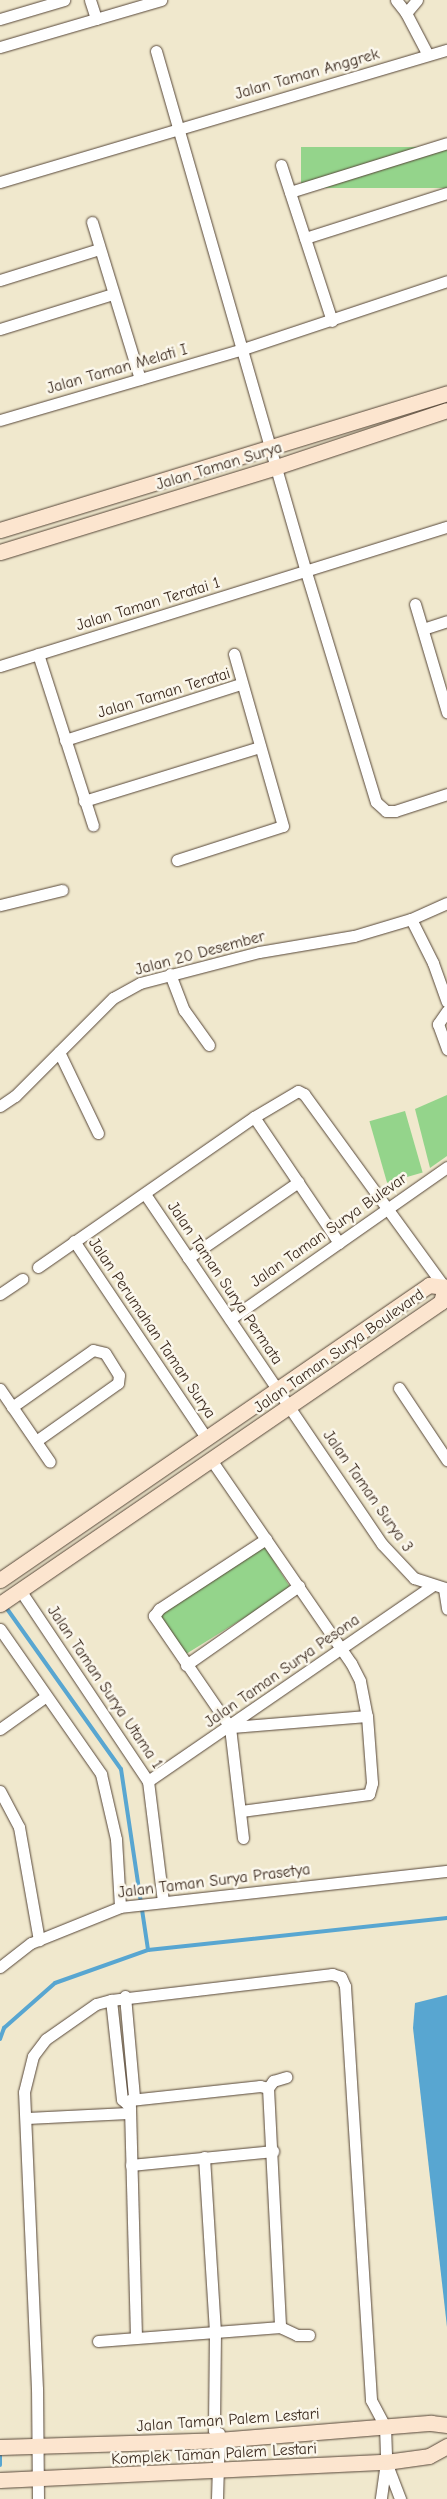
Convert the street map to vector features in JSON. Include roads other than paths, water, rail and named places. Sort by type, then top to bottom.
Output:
[{"type":"street","points":[[0,19],[64,0]]},
{"type":"street","points":[[90,0],[95,18]]},
{"type":"street","points":[[0,47],[160,0]]},
{"type":"street","points":[[396,0],[406,13],[428,55]]},
{"type":"street","points":[[406,13],[417,0]]},
{"type":"street","name":"Jalan Taman Anggrek","points":[[0,182],[447,50]]},
{"type":"street","points":[[156,51],[176,129],[243,349],[306,572],[376,802],[386,811],[395,811],[447,794]]},
{"type":"street","points":[[290,192],[447,143]]},
{"type":"street","points":[[281,165],[332,321]]},
{"type":"street","points":[[305,238],[447,193]]},
{"type":"street","points":[[92,222],[140,379]]},
{"type":"street","points":[[0,280],[99,249]]},
{"type":"street","points":[[243,349],[332,321],[447,281]]},
{"type":"street","points":[[0,329],[113,294]]},
{"type":"street","name":"Jalan Taman Melati I","points":[[0,420],[243,349]]},
{"type":"street","name":"Jalan Taman Surya","points":[[0,530],[272,449],[447,393]]},
{"type":"street","name":"Jalan Taman Surya","points":[[0,552],[276,467],[447,410]]},
{"type":"street","name":"Jalan Taman Teratai 1","points":[[0,666],[447,527]]},
{"type":"street","points":[[415,604],[446,707]]},
{"type":"street","points":[[423,629],[447,621]]},
{"type":"street","points":[[38,654],[93,825]]},
{"type":"street","points":[[234,654],[241,684]]},
{"type":"street","name":"Jalan Taman Teratai","points":[[65,740],[241,684],[282,828],[177,860]]},
{"type":"street","points":[[84,801],[259,747]]},
{"type":"street","points":[[1,901],[62,890]]},
{"type":"street","name":"Jalan 20 Desember","points":[[0,1106],[15,1096],[113,998],[140,983],[259,952],[354,936],[411,919],[447,903]]},
{"type":"street","points":[[411,919],[433,963],[447,1002]]},
{"type":"street","points":[[170,974],[184,1010],[209,1045]]},
{"type":"street","points":[[447,1010],[438,1024],[447,1049]]},
{"type":"street","points":[[59,1052],[98,1134]]},
{"type":"street","name":"Jalan Perumahan Taman Surya","points":[[208,1439],[74,1241],[292,1092],[304,1094],[446,1288]]},
{"type":"street","points":[[254,1117],[339,1243]]},
{"type":"street","name":"Jalan Taman Surya Bulevar","points":[[230,1319],[447,1167]]},
{"type":"street","points":[[188,1258],[298,1182]]},
{"type":"street","name":"Jalan Taman Surya Permata","points":[[145,1194],[278,1390]]},
{"type":"street","points":[[38,1267],[74,1241]]},
{"type":"street","points":[[0,1294],[22,1279]]},
{"type":"street","name":"Jalan Taman Surya Boulevard","points":[[0,1604],[212,1461],[441,1302],[446,1288],[429,1285],[208,1439],[2,1574]]},
{"type":"street","points":[[12,1407],[93,1350],[105,1352],[119,1375],[118,1383],[36,1441]]},
{"type":"street","points":[[399,1388],[447,1460]]},
{"type":"street","points":[[0,1389],[50,1462]]},
{"type":"street","name":"Jalan Taman Surya 3","points":[[278,1390],[382,1544],[406,1572],[432,1586],[446,1589]]},
{"type":"street","points":[[212,1461],[343,1648],[360,1680],[367,1716],[372,1783],[370,1799],[241,1811]]},
{"type":"street","points":[[244,1838],[230,1727],[186,1665],[154,1611],[266,1538]]},
{"type":"street","name":"Jalan Taman Surya Utama 1","points":[[2,1574],[148,1781],[163,1901]]},
{"type":"street","points":[[186,1665],[299,1586]]},
{"type":"street","name":"Jalan Taman Surya Pesona","points":[[148,1781],[230,1727],[432,1586]]},
{"type":"street","points":[[446,1589],[447,1609]]},
{"type":"street","points":[[0,1629],[45,1697],[101,1774],[106,1788],[116,1839],[125,1906]]},
{"type":"street","points":[[0,1729],[45,1697]]},
{"type":"street","points":[[230,1727],[367,1716]]},
{"type":"street","points":[[0,1791],[19,1827],[38,1940]]},
{"type":"street","name":"Jalan Taman Surya Prasetya","points":[[0,1967],[38,1940],[125,1906],[447,1871]]},
{"type":"street","points":[[38,2499],[39,2447],[26,2118],[26,2076],[33,2056],[46,2038],[96,2004],[125,1996],[332,1974],[341,1978],[345,1986],[371,2400],[385,2426],[386,2462],[381,2499]]},
{"type":"street","points":[[125,1996],[136,2337]]},
{"type":"street","points":[[111,2000],[122,2099],[130,2105]]},
{"type":"street","points":[[280,2326],[268,2088],[273,2081],[286,2077]]},
{"type":"street","points":[[26,2118],[260,2086],[268,2088]]},
{"type":"street","points":[[131,2165],[272,2151]]},
{"type":"street","points":[[204,2157],[216,2360],[220,2378],[218,2493],[224,2499]]},
{"type":"street","points":[[98,2340],[280,2326],[297,2335],[309,2334]]},
{"type":"street","name":"Jalan Taman Palem Lestari","points":[[5,2447],[218,2440],[385,2426],[431,2423],[447,2425]]},
{"type":"street","name":"Komplek Taman Palem Lestari","points":[[0,2480],[218,2472],[386,2462],[429,2456],[447,2446]]},
{"type":"street","points":[[386,2462],[400,2499]]},
{"type":"water","points":[[447,1995],[447,2327],[413,2028],[415,2003]]},
{"type":"waterway","points":[[5,1606],[121,1769],[148,1950]]},
{"type":"waterway","points":[[0,2039],[4,2028],[55,1983],[148,1950],[447,1918]]},
{"type":"waterway","points":[[0,2455],[0,2465]]}]
